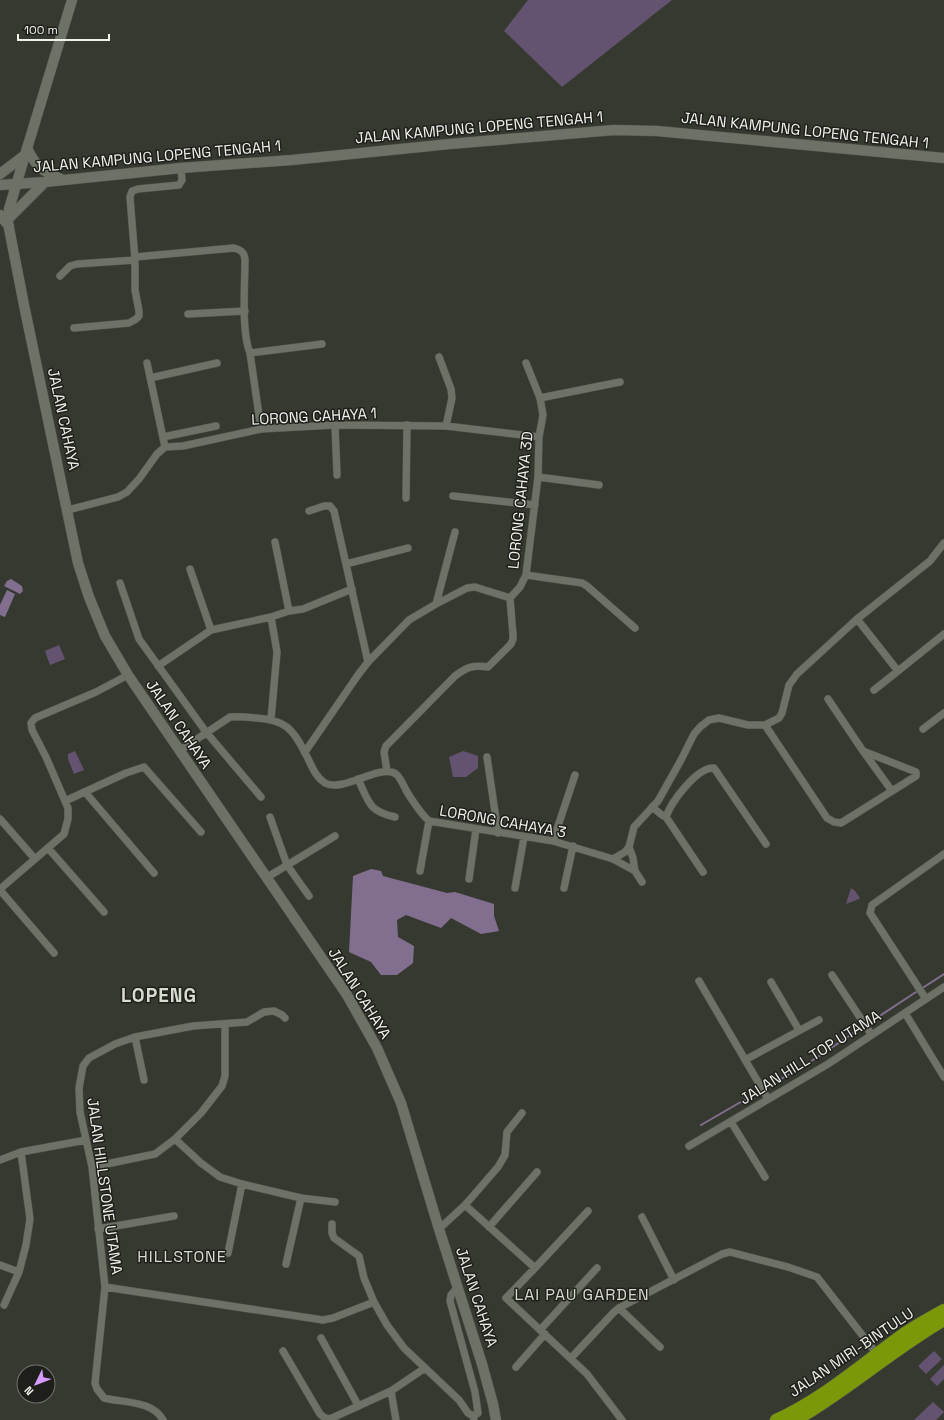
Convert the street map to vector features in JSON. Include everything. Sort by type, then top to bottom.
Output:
[{"type":"highway","name":"JALAN MIRI-BINTULU","points":[[776,1420],[827,1391],[906,1333],[944,1310]]},
{"type":"highway","name":"JALAN MIRI-BINTULU","points":[[796,1420],[838,1394],[884,1360],[944,1320]]},
{"type":"street","name":"JALAN CAHAYA","points":[[72,0],[6,220],[78,563],[89,597],[106,636],[128,675],[347,995],[377,1048],[401,1103],[439,1229],[488,1382],[496,1420]]},
{"type":"street","name":"JALAN KAMPUNG LOPENG TENGAH 1","points":[[0,185],[45,182],[181,168],[292,160],[450,144],[635,129],[944,158]]},
{"type":"street","points":[[0,174],[26,151],[39,168],[46,173],[63,180]]},
{"type":"street","points":[[74,328],[129,323],[136,319],[139,311],[135,290],[135,258],[130,197],[132,191],[179,185],[182,180],[181,168]]},
{"type":"street","points":[[6,220],[45,182]]},
{"type":"street","points":[[60,276],[70,266],[77,264],[234,248],[240,249],[244,253],[246,260],[246,345],[250,353],[261,429]]},
{"type":"street","points":[[188,314],[245,311]]},
{"type":"street","points":[[250,353],[322,344]]},
{"type":"street","points":[[439,357],[451,388],[452,398],[446,426]]},
{"type":"street","points":[[68,510],[118,497],[127,492],[164,447],[147,363]]},
{"type":"street","points":[[150,378],[217,363]]},
{"type":"street","name":"LORONG CAHAYA 3D","points":[[510,598],[520,587],[526,575],[538,477],[539,436],[543,415],[540,398],[526,363]]},
{"type":"street","points":[[540,398],[620,382]]},
{"type":"street","points":[[335,425],[338,475]]},
{"type":"street","name":"LORONG CAHAYA 1","points":[[164,447],[183,446],[261,429],[335,425],[446,426],[539,436]]},
{"type":"street","points":[[406,498],[407,425]]},
{"type":"street","points":[[163,437],[216,426]]},
{"type":"street","points":[[538,477],[599,486]]},
{"type":"street","points":[[453,496],[535,505]]},
{"type":"street","points":[[309,511],[324,506],[330,506],[334,511],[368,662]]},
{"type":"street","points":[[436,604],[455,532]]},
{"type":"street","points":[[275,542],[289,611]]},
{"type":"street","points":[[613,859],[625,852],[629,847],[634,827],[658,801],[682,760],[694,734],[700,727],[709,720],[719,718],[748,725],[765,725],[779,718],[782,713],[789,685],[797,674],[857,620],[930,561],[938,553],[944,543]]},
{"type":"street","points":[[346,564],[408,548]]},
{"type":"street","points":[[190,569],[211,630]]},
{"type":"street","points":[[526,575],[587,586],[635,628]]},
{"type":"street","points":[[120,583],[139,639],[206,732],[261,797]]},
{"type":"street","points":[[179,751],[230,717],[239,716],[272,719],[281,722],[289,728],[305,752],[312,768],[327,784],[336,785],[387,771],[384,752],[386,746],[454,676],[466,668],[476,666],[488,667],[511,644],[514,635],[510,598],[475,587],[467,588],[409,620],[368,662],[305,752]]},
{"type":"street","points":[[158,666],[211,630],[303,609],[352,590]]},
{"type":"street","points":[[271,617],[277,652],[272,719]]},
{"type":"street","points":[[857,620],[898,671]]},
{"type":"street","points":[[874,690],[944,634]]},
{"type":"street","points":[[54,954],[0,890],[64,834],[68,819],[68,808],[46,757],[32,730],[31,723],[35,718],[96,692],[128,675]]},
{"type":"street","points":[[828,698],[863,751],[892,791]]},
{"type":"street","points":[[923,729],[944,713]]},
{"type":"street","points":[[765,725],[827,818],[834,822],[841,823],[916,776],[916,772],[863,751]]},
{"type":"street","points":[[487,757],[498,833]]},
{"type":"street","points":[[65,801],[133,770],[144,767],[201,832]]},
{"type":"street","points":[[667,814],[682,790],[702,771],[708,768],[714,768],[766,844]]},
{"type":"street","name":"LORONG CAHAYA 3","points":[[387,771],[395,774],[399,778],[416,807],[429,821],[553,841],[573,846],[613,859],[635,871],[642,882]]},
{"type":"street","points":[[553,841],[575,775]]},
{"type":"street","points":[[358,779],[371,806],[380,814],[395,817]]},
{"type":"street","points":[[85,792],[154,873]]},
{"type":"street","points":[[658,801],[703,872]]},
{"type":"street","points":[[652,807],[662,815],[667,814]]},
{"type":"street","points":[[270,817],[287,865],[309,896]]},
{"type":"street","points":[[0,819],[35,859]]},
{"type":"street","points":[[420,871],[429,821]]},
{"type":"street","points":[[468,879],[476,829]]},
{"type":"street","points":[[266,878],[335,836]]},
{"type":"street","points":[[515,888],[524,837]]},
{"type":"street","points":[[564,888],[573,846]]},
{"type":"street","points":[[629,847],[633,858],[635,871]]},
{"type":"street","points":[[48,848],[104,912]]},
{"type":"street","points":[[926,999],[870,913],[872,905],[944,854]]},
{"type":"street","points":[[832,975],[871,1034]]},
{"type":"street","points":[[699,980],[768,1099]]},
{"type":"street","points":[[771,982],[799,1030]]},
{"type":"street","name":"JALAN HILL TOP UTAMA","points":[[689,1146],[828,1064],[871,1034],[944,987]]},
{"type":"street","name":"JALAN HILLSTONE UTAMA","points":[[285,1018],[274,1011],[264,1012],[246,1022],[193,1026],[135,1037],[115,1044],[89,1058],[83,1066],[79,1088],[80,1112],[92,1167],[105,1286],[323,1320],[333,1318],[374,1302]]},
{"type":"street","points":[[905,1013],[944,1077]]},
{"type":"street","points":[[746,1060],[819,1020]]},
{"type":"street","points":[[92,1167],[155,1154],[175,1139],[201,1113],[222,1086],[224,1076],[225,1024]]},
{"type":"street","points":[[135,1037],[144,1080]]},
{"type":"street","points":[[439,1229],[465,1205],[501,1162],[505,1155],[507,1132],[522,1113]]},
{"type":"street","points":[[731,1122],[765,1177]]},
{"type":"street","points":[[175,1139],[201,1163],[220,1177],[242,1184],[301,1198],[335,1202]]},
{"type":"street","points":[[0,1160],[21,1152],[86,1140]]},
{"type":"street","points":[[4,1306],[18,1272],[26,1245],[30,1219],[21,1152]]},
{"type":"street","points":[[489,1227],[537,1172]]},
{"type":"street","points":[[228,1253],[242,1184]]},
{"type":"street","points":[[286,1264],[301,1198]]},
{"type":"street","points":[[465,1205],[535,1268]]},
{"type":"street","points":[[588,1211],[506,1298],[587,1374],[622,1420]]},
{"type":"street","points":[[98,1229],[174,1216]]},
{"type":"street","points":[[642,1217],[674,1280]]},
{"type":"street","points":[[332,1224],[332,1233],[334,1238],[359,1256],[364,1278],[374,1302],[387,1326],[404,1348],[459,1400],[468,1414],[474,1418],[478,1413],[475,1392],[450,1301],[451,1295],[458,1287]]},
{"type":"street","points":[[571,1358],[619,1308],[722,1254],[730,1252],[815,1275],[877,1354]]},
{"type":"street","points":[[0,1265],[18,1272]]},
{"type":"street","points":[[516,1367],[542,1332],[597,1268]]},
{"type":"street","points":[[105,1286],[95,1383],[97,1389],[104,1398],[142,1405],[154,1410],[163,1420]]},
{"type":"street","points":[[619,1308],[660,1347]]},
{"type":"street","points":[[321,1338],[358,1405]]},
{"type":"street","points":[[283,1351],[320,1414],[325,1418],[330,1419],[391,1391],[425,1368]]},
{"type":"street","points":[[391,1391],[396,1420]]},
{"type":"shaded area","points":[[528,0],[672,0],[562,87],[504,31]]},
{"type":"shaded area","points":[[11,579],[22,586],[23,591],[20,594],[4,586],[7,581]]},
{"type":"shaded area","points":[[7,590],[15,594],[5,617],[0,615],[0,605]]},
{"type":"shaded area","points":[[59,645],[65,659],[50,665],[45,651]]},
{"type":"shaded area","points":[[75,751],[84,770],[74,774],[68,759],[68,754]]},
{"type":"shaded area","points":[[463,751],[478,756],[478,768],[466,777],[453,777],[449,757]]},
{"type":"shaded area","points":[[371,869],[381,871],[383,876],[447,893],[455,892],[494,904],[494,916],[499,931],[481,934],[451,918],[441,928],[406,915],[397,920],[398,937],[414,946],[413,963],[397,975],[381,975],[371,962],[349,952],[353,876]]},
{"type":"shaded area","points":[[851,888],[860,898],[846,904]]},
{"type":"shaded area","points":[[934,1351],[942,1359],[926,1374],[918,1366]]},
{"type":"shaded area","points":[[944,1365],[944,1379],[937,1386],[930,1379]]},
{"type":"shaded area","points":[[933,1402],[944,1412],[936,1420],[914,1420]]},
{"type":"waterway","points":[[924,987],[944,974]]},
{"type":"waterway","points":[[869,1023],[916,992]]},
{"type":"waterway","points":[[767,1087],[807,1064],[861,1028]]},
{"type":"waterway","points":[[701,1125],[758,1092]]},
{"type":"district","name":"LOPENG","points":[[159,995]]},
{"type":"district","name":"HILLSTONE","points":[[182,1256]]},
{"type":"district","name":"LAI PAU GARDEN","points":[[582,1294]]}]
